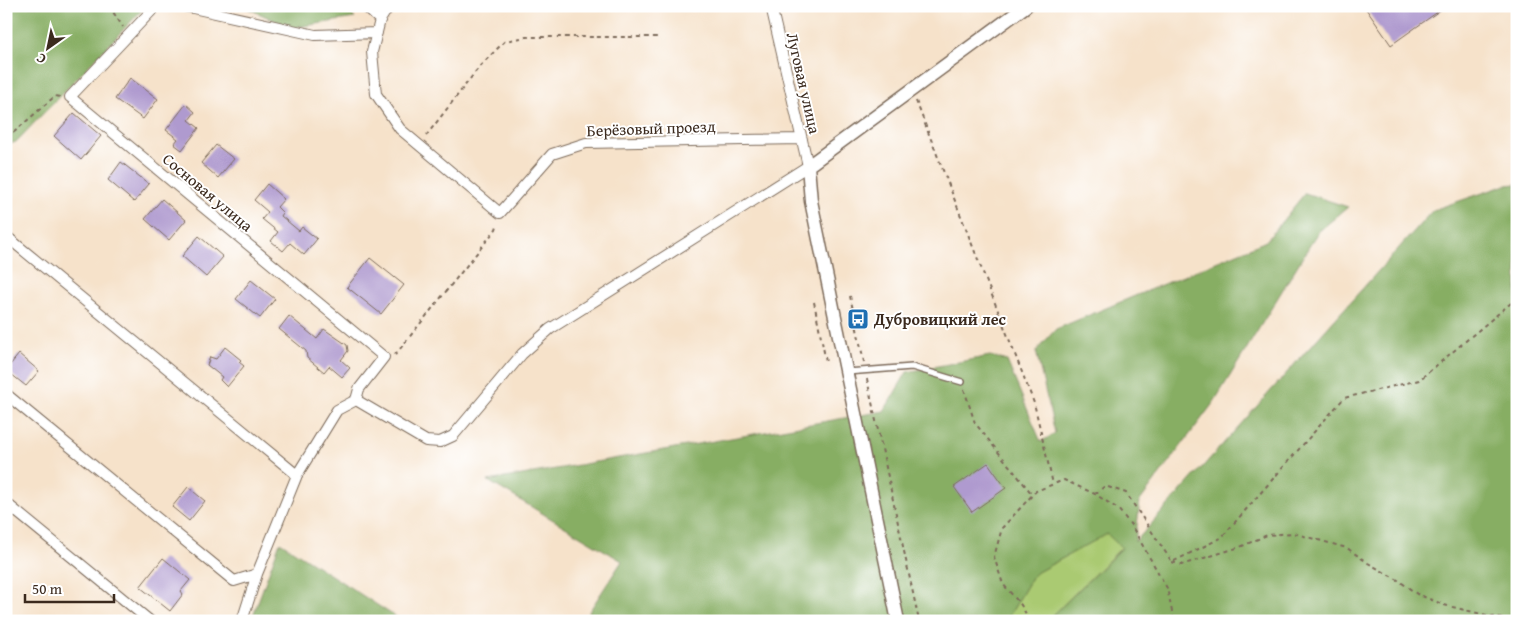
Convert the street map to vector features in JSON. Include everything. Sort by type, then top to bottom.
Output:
[{"type":"street","points":[[70,97],[156,6]]},
{"type":"street","points":[[184,6],[315,35],[377,33]]},
{"type":"street","points":[[365,6],[380,20]]},
{"type":"street","points":[[390,6],[380,20],[372,52],[376,94],[400,128],[500,213]]},
{"type":"street","name":"Луговая улица","points":[[771,6],[808,166]]},
{"type":"street","points":[[356,400],[426,441],[440,442],[453,436],[522,354],[550,329],[808,166],[1026,6]]},
{"type":"street","name":"Сосновая улица","points":[[70,97],[384,357]]},
{"type":"street","name":"Берёзовый проезд","points":[[500,213],[552,154],[586,143],[802,139]]},
{"type":"street","points":[[808,166],[811,201],[898,621]]},
{"type":"street","points":[[6,236],[297,476]]},
{"type":"street","points":[[242,621],[257,574],[297,476],[337,410],[356,400],[359,389],[384,357]]},
{"type":"street","points":[[6,394],[234,581],[257,574]]},
{"type":"street","points":[[6,503],[150,621]]},
{"type":"lane","points":[[846,373],[912,367],[962,382]]},
{"type":"path","points":[[109,6],[129,35]]},
{"type":"path","points":[[420,144],[480,66],[505,41],[526,37],[659,37]]},
{"type":"path","points":[[912,89],[1034,403],[1053,484]]},
{"type":"path","points":[[6,135],[13,133],[56,96],[70,97]]},
{"type":"path","points":[[384,357],[394,356],[496,230],[500,213]]},
{"type":"path","points":[[850,296],[920,621]]},
{"type":"path","points":[[1172,562],[1221,538],[1344,398],[1419,380],[1517,298]]},
{"type":"path","points":[[814,302],[826,362]]},
{"type":"path","points":[[962,382],[975,423],[1033,494]]},
{"type":"path","points":[[1030,621],[1021,605],[1003,584],[994,557],[1002,528],[1036,491],[1064,480],[1095,494],[1118,509],[1131,525],[1167,588],[1174,621]]},
{"type":"path","points":[[1095,494],[1105,486],[1126,493],[1172,562],[1181,565],[1240,547],[1267,535],[1293,533],[1347,548],[1368,564],[1398,580],[1417,594],[1444,605],[1511,621]]},
{"type":"green space","points":[[6,6],[146,6],[16,142],[6,145]]},
{"type":"green space","points":[[243,6],[343,6],[355,18],[291,28]]},
{"type":"green space","points":[[1517,184],[1517,621],[1047,621],[1122,548],[1107,534],[1034,574],[1006,621],[583,621],[622,561],[488,481],[884,411],[907,372],[990,356],[1007,361],[1041,442],[1055,433],[1036,351],[1056,329],[1266,241],[1305,193],[1348,207],[1318,232],[1214,402],[1140,501],[1135,542],[1433,210],[1506,185]]},
{"type":"green space","points":[[1108,533],[1122,547],[1047,621],[1006,621],[1034,574]]},
{"type":"green space","points":[[280,542],[402,621],[251,621]]},
{"type":"building","points":[[1364,6],[1446,6],[1391,45]]},
{"type":"building","points":[[130,78],[158,99],[143,119],[115,99]]},
{"type":"building","points":[[186,104],[195,112],[189,120],[199,128],[182,150],[174,144],[178,139],[166,130]]},
{"type":"building","points":[[74,113],[101,136],[81,160],[54,136]]},
{"type":"building","points":[[216,145],[234,159],[218,178],[201,163]]},
{"type":"building","points":[[121,162],[149,184],[134,202],[108,180]]},
{"type":"building","points":[[267,184],[284,199],[277,207],[283,213],[281,216],[299,231],[302,227],[317,239],[304,255],[290,243],[283,251],[271,241],[278,232],[262,219],[268,212],[254,200]]},
{"type":"building","points":[[162,199],[186,220],[169,240],[145,219]]},
{"type":"building","points":[[199,236],[223,257],[206,277],[182,256]]},
{"type":"building","points":[[370,258],[404,285],[381,314],[347,287]]},
{"type":"building","points":[[251,280],[275,299],[260,318],[236,299]]},
{"type":"building","points":[[289,316],[317,339],[324,329],[347,345],[348,351],[341,360],[350,368],[342,377],[329,366],[324,372],[307,358],[306,351],[279,329]]},
{"type":"building","points":[[225,347],[241,360],[239,362],[244,366],[227,387],[220,380],[222,377],[207,365],[210,357],[216,359]]},
{"type":"building","points":[[19,354],[39,371],[26,386],[6,370]]},
{"type":"building","points":[[988,463],[1006,488],[972,512],[954,487]]},
{"type":"building","points":[[188,487],[205,501],[189,521],[172,507]]},
{"type":"building","points":[[163,558],[190,580],[181,591],[183,594],[170,611],[140,587]]},
{"type":"place","name":"Дубровицкий лес","points":[[858,319]]}]
